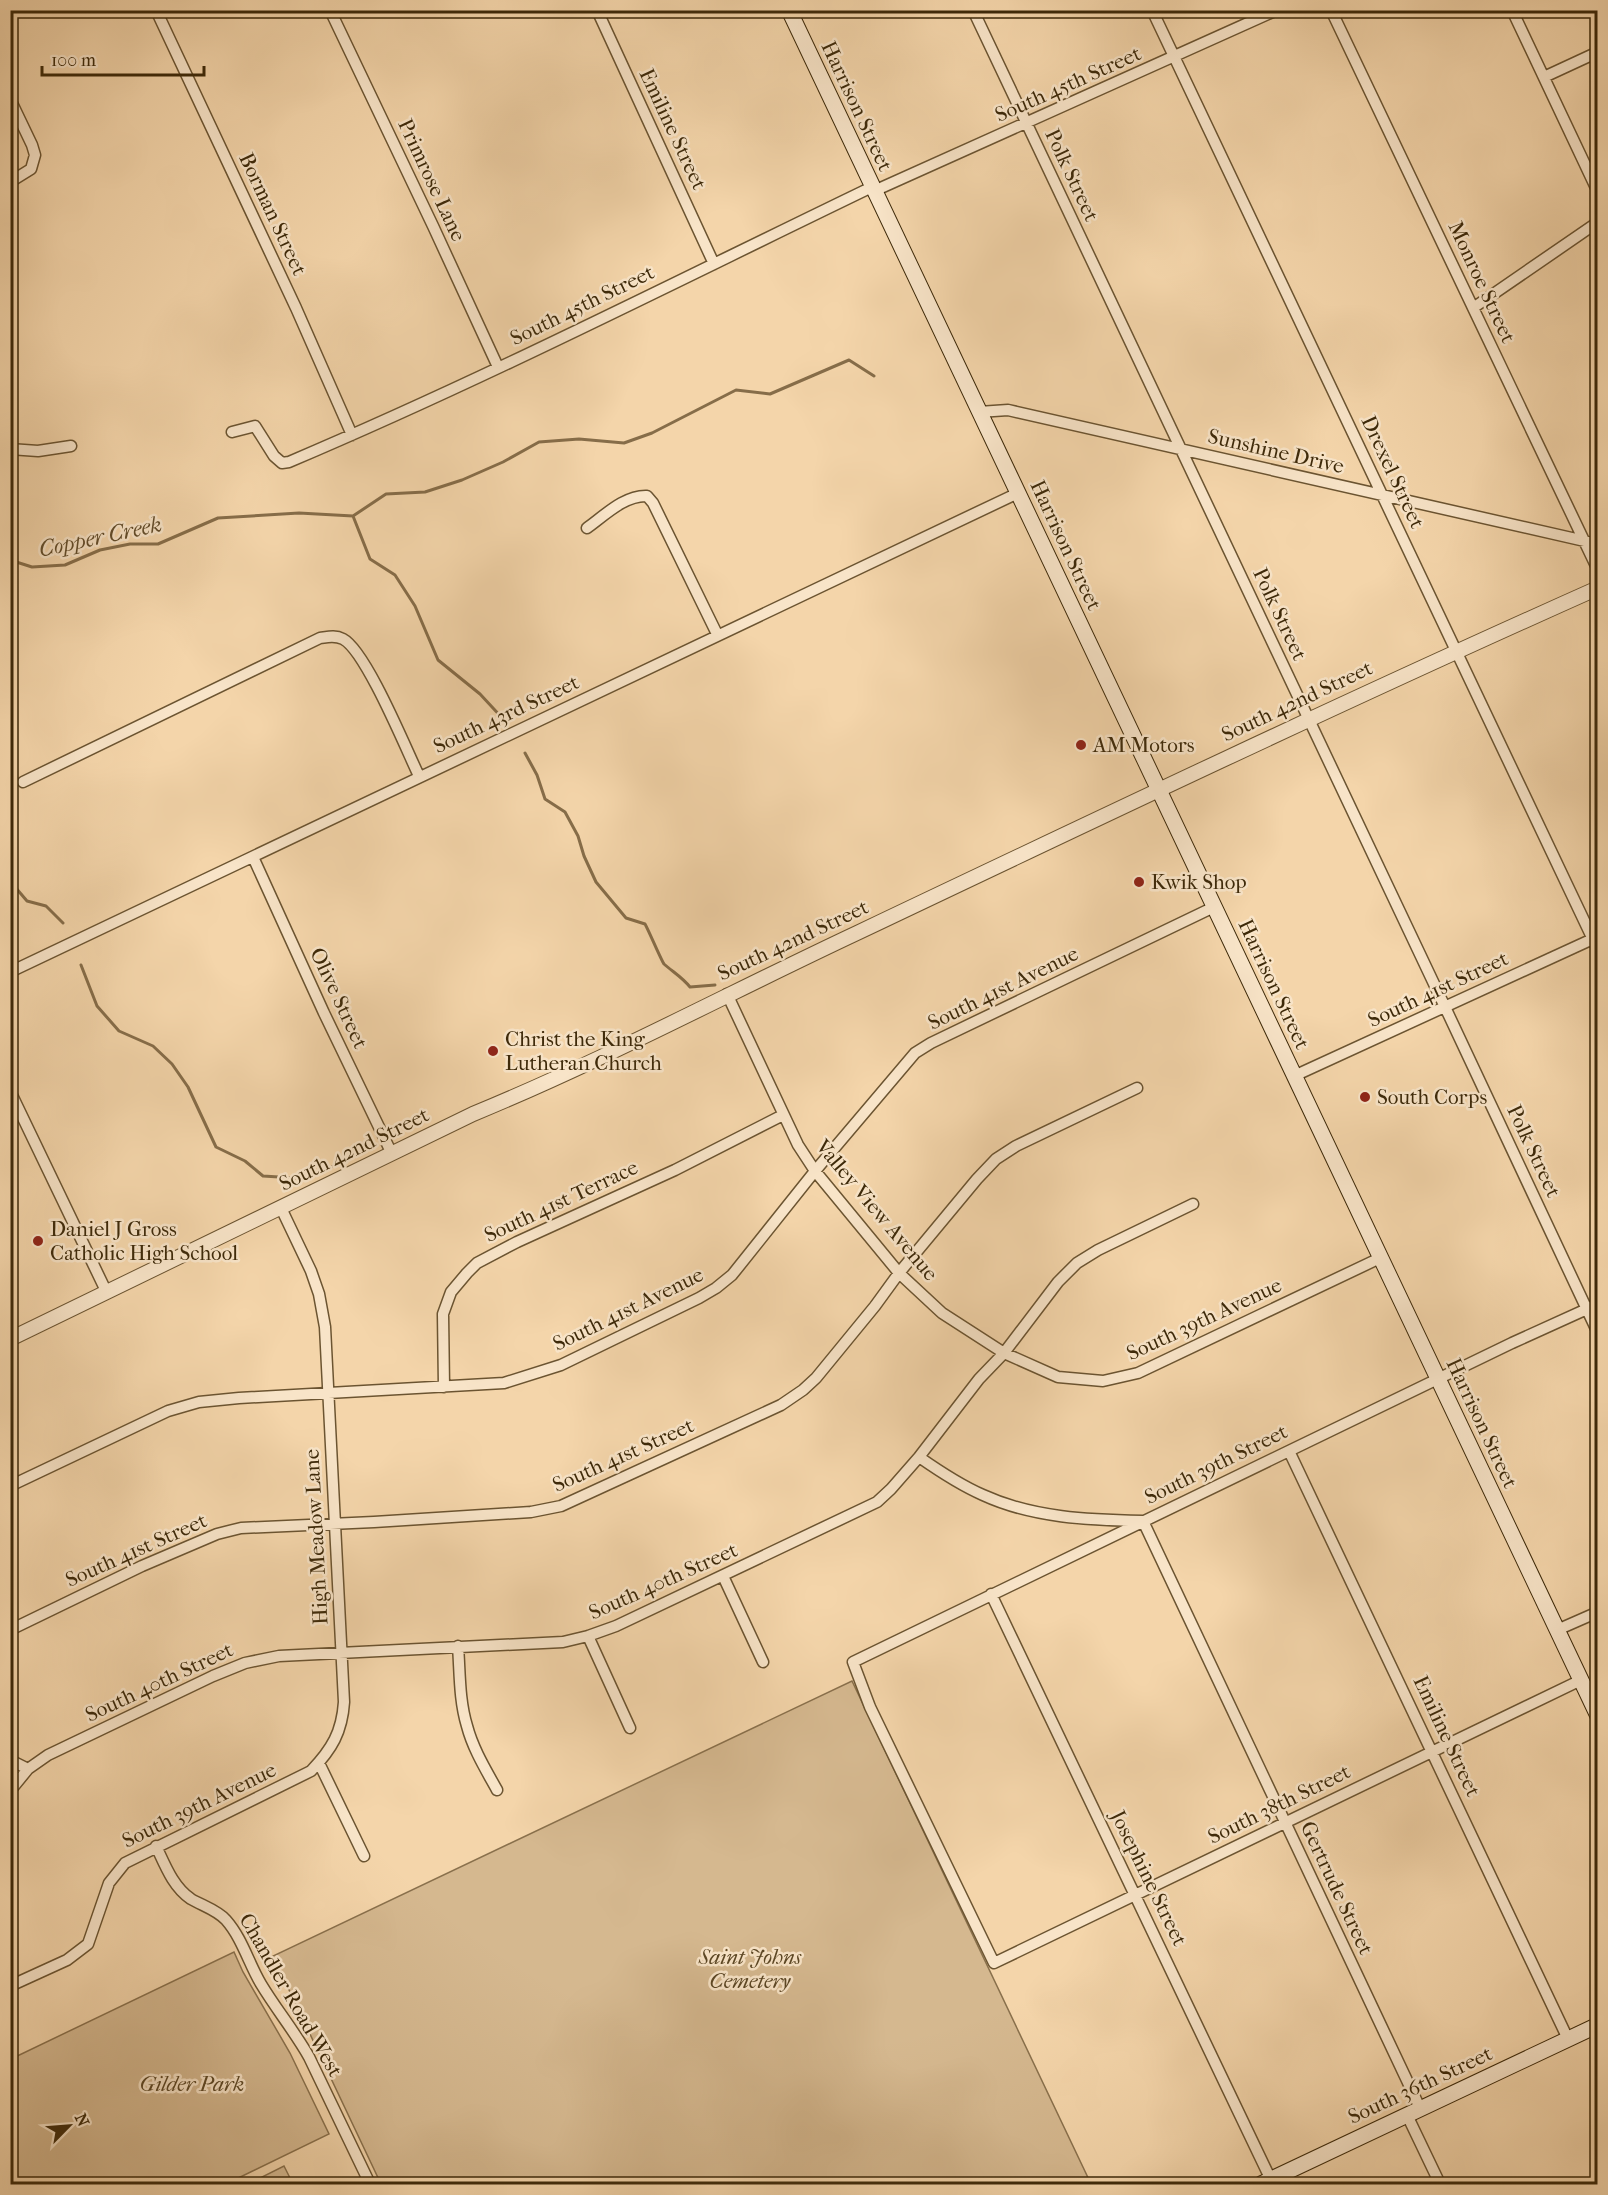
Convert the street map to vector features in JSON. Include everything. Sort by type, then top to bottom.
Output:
[{"type":"main road","name":"Harrison Street","points":[[789,10],[1598,1716]]},
{"type":"main road","name":"South 36th Street","points":[[1266,2182],[1598,2025]]},
{"type":"street","name":"Borman Street","points":[[156,10],[296,308],[352,435]]},
{"type":"street","name":"Primrose Lane","points":[[330,10],[498,367]]},
{"type":"street","name":"Emiline Street","points":[[597,10],[714,264]]},
{"type":"street","name":"Polk Street","points":[[973,10],[1598,1333]]},
{"type":"street","name":"Drexel Street","points":[[1152,10],[1456,651],[1595,938],[1598,950]]},
{"type":"street","name":"South 45th Street","points":[[232,432],[255,426],[274,456],[282,463],[306,454],[498,367],[873,189],[1026,124],[1277,10]]},
{"type":"street","name":"Monroe Street","points":[[1331,10],[1598,570]]},
{"type":"street","points":[[1512,10],[1598,192]]},
{"type":"street","points":[[1544,77],[1598,52]]},
{"type":"street","points":[[10,99],[35,155],[32,169],[10,182]]},
{"type":"street","points":[[1473,308],[1598,222]]},
{"type":"street","name":"Sunshine Drive","points":[[979,412],[1008,410],[1598,544]]},
{"type":"street","points":[[10,449],[38,451],[71,446]]},
{"type":"street","name":"South 43rd Street","points":[[10,972],[717,634],[1018,493]]},
{"type":"street","points":[[587,528],[637,495],[647,496],[717,634]]},
{"type":"street","name":"South 42nd Street","points":[[10,1339],[473,1114],[552,1082],[727,994],[1158,789],[1309,718],[1598,588]]},
{"type":"street","points":[[23,782],[320,638],[334,636],[344,640],[357,652],[368,670],[419,776]]},
{"type":"street","name":"Olive Street","points":[[253,857],[392,1154]]},
{"type":"street","name":"South 41st Avenue","points":[[10,1486],[168,1411],[199,1402],[504,1383],[561,1365],[708,1293],[732,1275],[815,1171],[915,1053],[931,1043],[1214,907]]},
{"type":"street","name":"South 41st Street","points":[[1294,1076],[1595,938]]},
{"type":"street","name":"Valley View Avenue","points":[[727,994],[783,1115],[798,1145],[815,1171],[899,1273],[942,1313],[1004,1353]]},
{"type":"street","name":"South 41st Street","points":[[10,1630],[142,1566],[217,1534],[241,1528],[531,1512],[561,1506],[780,1405],[803,1390],[816,1378],[976,1179],[996,1159],[1016,1146],[1137,1088]]},
{"type":"street","points":[[10,1091],[106,1293]]},
{"type":"street","name":"South 41st Terrace","points":[[444,1387],[443,1314],[451,1292],[477,1263],[517,1242],[675,1170],[783,1115]]},
{"type":"street","name":"South 40th Street","points":[[10,1791],[28,1769],[48,1755],[245,1663],[279,1656],[341,1651],[563,1642],[588,1636],[616,1626],[877,1502],[891,1490],[919,1457],[979,1379],[1004,1353],[1058,1282],[1077,1263],[1098,1250],[1193,1204]]},
{"type":"street","name":"High Meadow Lane","points":[[281,1208],[311,1270],[319,1294],[325,1327],[344,1702],[343,1721],[331,1747],[319,1762]]},
{"type":"street","name":"South 39th Avenue","points":[[1004,1353],[1058,1377],[1091,1380],[1122,1378],[1155,1366],[1380,1258]]},
{"type":"street","name":"South 39th Street","points":[[994,1963],[870,1707],[853,1662],[1598,1304]]},
{"type":"street","name":"Emiline Street","points":[[1289,1451],[1568,2039]]},
{"type":"street","points":[[919,1457],[956,1482],[984,1496],[1039,1513],[1083,1519],[1143,1521]]},
{"type":"street","name":"Gertrude Street","points":[[1143,1521],[1285,1823],[1413,2111],[1440,2184]]},
{"type":"street","points":[[723,1576],[764,1662]]},
{"type":"street","name":"Josephine Street","points":[[991,1594],[1135,1895],[1266,2182]]},
{"type":"street","points":[[1557,1630],[1598,1612]]},
{"type":"street","points":[[588,1636],[630,1728]]},
{"type":"street","points":[[458,1646],[466,1725],[478,1756],[497,1790]]},
{"type":"street","name":"South 38th Street","points":[[994,1963],[1581,1680]]},
{"type":"street","points":[[10,1760],[28,1769]]},
{"type":"street","points":[[319,1762],[364,1856]]},
{"type":"street","name":"South 39th Avenue","points":[[10,1986],[67,1960],[88,1944],[109,1883],[125,1863],[297,1779],[311,1771],[319,1762]]},
{"type":"street","name":"Chandler Road West","points":[[156,1846],[173,1880],[181,1890],[224,1918],[234,1929],[260,1983],[309,2057],[370,2184]]},
{"type":"green space","name":"Saint Johns Cemetery","points":[[852,1681],[1091,2184],[381,2184],[273,1956]]},
{"type":"green space","name":"Gilder Park","points":[[234,1952],[243,1972],[290,2053],[329,2134],[226,2184],[11,2184],[11,2059]]},
{"type":"green space","points":[[284,2166],[293,2184],[261,2184],[258,2179]]},
{"type":"waterway","name":"Copper Creek","points":[[10,560],[32,567],[65,565],[100,550],[130,544],[158,544],[218,518],[299,513],[353,516],[386,494],[425,492],[462,480],[503,462],[539,442],[579,439],[624,443],[652,433],[736,390],[770,394],[849,360],[874,376]]},
{"type":"waterway","points":[[353,516],[370,559],[395,575],[415,606],[438,660],[480,694],[505,721]]},
{"type":"waterway","points":[[525,753],[537,775],[545,799],[565,812],[578,836],[596,882],[626,918],[645,924],[664,964],[690,987],[715,985]]},
{"type":"waterway","points":[[10,881],[27,901],[46,906],[63,923]]},
{"type":"waterway","points":[[81,965],[97,1006],[119,1031],[153,1046],[172,1064],[188,1087],[216,1147],[245,1161],[263,1176],[295,1178],[319,1173],[355,1156]]},
{"type":"place","name":"AM Motors","points":[[1081,745]]},
{"type":"place","name":"Kwik Shop","points":[[1139,882]]},
{"type":"place","name":"Christ the King Lutheran Church","points":[[493,1051]]},
{"type":"place","name":"South Corps","points":[[1365,1097]]},
{"type":"place","name":"Daniel J Gross Catholic High School","points":[[38,1241]]}]
